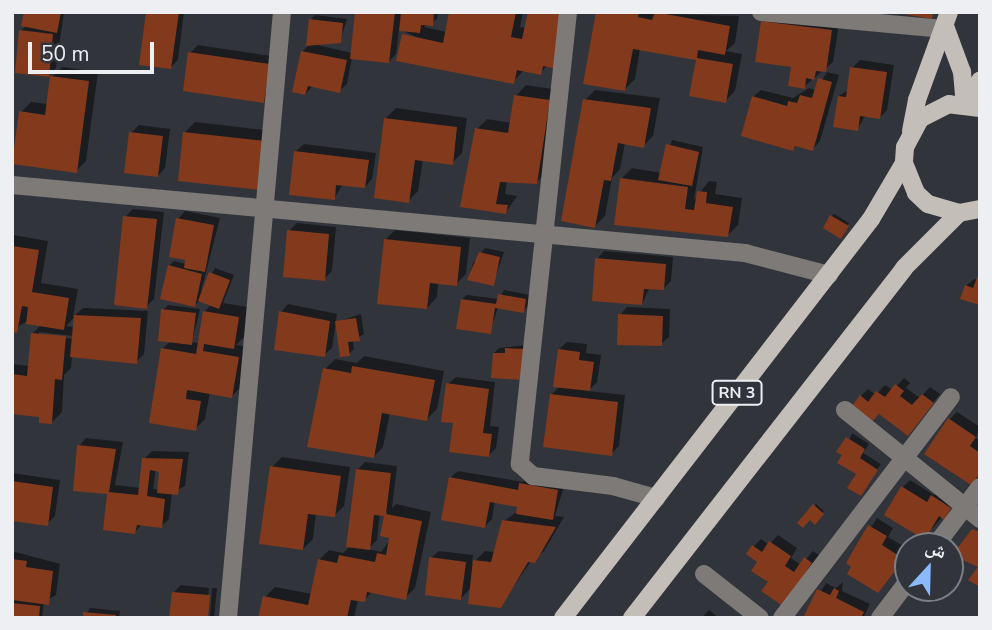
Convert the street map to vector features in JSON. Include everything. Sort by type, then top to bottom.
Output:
[{"type":"main road","points":[[948,21],[971,105]]},
{"type":"main road","points":[[948,21],[917,100],[904,163],[916,193],[928,204],[973,212]]},
{"type":"main road","points":[[971,105],[980,80]]},
{"type":"main road","points":[[911,132],[933,110],[971,105]]},
{"type":"main road","name":"RN 3","points":[[563,618],[871,219],[904,163]]},
{"type":"main road","points":[[632,618],[904,268],[973,212]]},
{"type":"street","points":[[228,618],[282,12]]},
{"type":"street","points":[[568,12],[520,464],[533,476],[613,486],[656,498]]},
{"type":"street","points":[[761,12],[948,21]]},
{"type":"street","points":[[12,186],[543,237],[745,253],[829,275]]},
{"type":"street","points":[[782,618],[951,397]]},
{"type":"street","points":[[845,410],[980,519]]},
{"type":"street","points":[[946,532],[980,487]]},
{"type":"street","points":[[704,575],[760,618]]},
{"type":"street","points":[[880,618],[894,600]]},
{"type":"building","points":[[24,12],[61,12],[57,33],[21,26]]},
{"type":"building","points":[[146,12],[179,12],[171,69],[139,65]]},
{"type":"building","points":[[355,12],[395,12],[389,63],[350,59]]},
{"type":"building","points":[[401,12],[434,12],[433,26],[421,25],[420,33],[399,31]]},
{"type":"building","points":[[449,12],[516,12],[511,37],[522,39],[528,12],[565,12],[557,69],[543,66],[541,75],[517,70],[514,84],[396,61],[402,34],[443,43]]},
{"type":"building","points":[[596,12],[639,12],[638,17],[652,20],[655,12],[730,26],[725,55],[698,50],[697,58],[733,64],[726,103],[689,96],[696,60],[633,49],[625,91],[583,84]]},
{"type":"building","points":[[893,12],[933,12],[932,19]]},
{"type":"building","points":[[309,19],[343,23],[341,43],[306,46]]},
{"type":"building","points":[[761,21],[832,30],[826,72],[816,71],[814,80],[806,78],[805,89],[788,86],[791,67],[755,62]]},
{"type":"building","points":[[19,30],[53,34],[49,77],[15,73]]},
{"type":"building","points":[[301,51],[347,60],[340,93],[308,86],[305,95],[292,92]]},
{"type":"building","points":[[188,52],[270,64],[264,103],[183,91]]},
{"type":"building","points":[[850,67],[887,72],[880,119],[860,116],[858,131],[833,127],[838,96],[846,97]]},
{"type":"building","points":[[50,76],[89,81],[77,173],[12,164],[19,111],[45,115]]},
{"type":"building","points":[[818,78],[832,82],[813,151],[795,146],[793,151],[741,136],[752,96],[787,106],[788,101],[797,103],[800,95],[812,98]]},
{"type":"building","points":[[514,95],[550,100],[537,184],[500,182],[496,204],[508,205],[506,214],[460,207],[475,128],[508,133]]},
{"type":"building","points":[[583,99],[651,108],[644,148],[618,143],[611,181],[604,180],[595,228],[561,221]]},
{"type":"building","points":[[384,118],[457,127],[453,165],[415,160],[409,203],[374,198]]},
{"type":"building","points":[[129,132],[163,136],[158,177],[124,173]]},
{"type":"building","points":[[183,132],[265,141],[260,190],[178,181]]},
{"type":"building","points":[[666,144],[699,152],[692,186],[658,180]]},
{"type":"building","points":[[294,151],[369,160],[365,188],[336,185],[335,200],[289,195]]},
{"type":"building","points":[[620,178],[688,187],[685,209],[694,210],[697,191],[707,192],[706,203],[733,207],[728,237],[614,225]]},
{"type":"building","points":[[830,215],[849,226],[841,239],[823,228]]},
{"type":"building","points":[[123,216],[157,219],[147,309],[114,305]]},
{"type":"building","points":[[176,218],[214,225],[205,272],[184,268],[185,260],[169,257]]},
{"type":"building","points":[[287,230],[329,234],[325,281],[283,277]]},
{"type":"building","points":[[384,239],[461,247],[457,286],[430,283],[427,309],[377,304]]},
{"type":"building","points":[[12,246],[39,250],[32,292],[69,298],[64,330],[26,324],[28,307],[22,306],[17,333],[12,332]]},
{"type":"building","points":[[479,252],[500,257],[494,286],[467,280]]},
{"type":"building","points":[[595,258],[666,264],[664,290],[644,289],[642,305],[592,301]]},
{"type":"building","points":[[168,265],[202,274],[195,307],[160,299]]},
{"type":"building","points":[[980,270],[980,305],[960,299],[965,285],[973,288]]},
{"type":"building","points":[[209,272],[230,280],[219,309],[198,301]]},
{"type":"building","points":[[498,294],[526,299],[524,313],[495,308],[491,334],[456,329],[461,299],[496,304]]},
{"type":"building","points":[[161,309],[196,313],[192,345],[158,341]]},
{"type":"building","points":[[203,311],[239,317],[234,349],[204,344],[203,351],[239,357],[232,398],[187,390],[186,399],[201,401],[196,431],[149,423],[161,348],[196,354]]},
{"type":"building","points":[[279,311],[330,321],[325,357],[274,350]]},
{"type":"building","points":[[618,314],[663,316],[662,346],[617,345]]},
{"type":"building","points":[[74,315],[141,318],[137,364],[70,357]]},
{"type":"building","points":[[356,318],[360,341],[348,342],[350,356],[340,357],[335,321]]},
{"type":"building","points":[[31,333],[66,336],[62,380],[55,379],[52,424],[39,423],[39,417],[12,414],[12,374],[27,376]]},
{"type":"building","points":[[505,348],[524,349],[522,380],[491,378],[493,353],[505,353]]},
{"type":"building","points":[[558,349],[580,352],[579,360],[594,362],[590,391],[553,387]]},
{"type":"building","points":[[352,366],[435,380],[427,421],[382,413],[374,458],[307,447],[323,368],[351,373]]},
{"type":"building","points":[[446,383],[489,389],[483,433],[492,434],[489,457],[449,452],[453,423],[441,422]]},
{"type":"building","points":[[895,384],[904,391],[900,396],[912,405],[922,394],[934,403],[908,436],[879,414],[870,424],[850,409],[860,395],[868,402],[876,391],[885,397]]},
{"type":"building","points":[[550,394],[618,402],[612,456],[543,447]]},
{"type":"building","points":[[948,418],[976,437],[970,446],[980,453],[980,473],[971,485],[924,454]]},
{"type":"building","points":[[846,437],[865,449],[860,458],[878,470],[861,496],[847,488],[856,474],[837,463],[842,455],[836,452]]},
{"type":"building","points":[[77,445],[116,449],[109,492],[138,495],[142,458],[183,459],[178,495],[157,493],[159,472],[150,470],[147,496],[165,499],[162,528],[137,525],[135,534],[103,530],[107,494],[73,491]]},
{"type":"building","points":[[270,466],[341,476],[335,517],[308,514],[303,550],[259,544]]},
{"type":"building","points":[[356,469],[391,473],[386,514],[422,521],[406,600],[367,592],[365,602],[351,600],[347,618],[258,618],[263,596],[308,605],[318,559],[337,563],[339,555],[375,562],[377,553],[386,555],[389,538],[380,536],[384,516],[374,515],[370,550],[346,547]]},
{"type":"building","points":[[449,477],[518,490],[519,483],[558,490],[553,520],[516,514],[517,507],[490,502],[485,528],[441,520]]},
{"type":"building","points":[[12,481],[53,487],[48,526],[12,521]]},
{"type":"building","points":[[901,486],[927,502],[931,495],[951,508],[944,520],[939,516],[930,532],[912,532],[884,515]]},
{"type":"building","points":[[813,504],[824,514],[815,525],[810,520],[803,528],[797,523]]},
{"type":"building","points":[[502,520],[556,527],[535,563],[528,562],[501,608],[468,604],[473,560],[491,562]]},
{"type":"building","points":[[868,525],[887,536],[882,545],[894,553],[894,572],[878,593],[847,574],[851,567],[846,563]]},
{"type":"building","points":[[972,529],[980,532],[980,587],[968,580],[978,567],[964,561],[964,539]]},
{"type":"building","points":[[769,541],[791,556],[785,566],[794,572],[804,557],[812,563],[783,606],[761,591],[768,582],[751,571],[757,562],[746,554],[752,545],[762,552]]},
{"type":"building","points":[[429,557],[466,562],[461,600],[425,595]]},
{"type":"building","points":[[12,559],[27,561],[26,567],[53,571],[49,605],[12,600]]},
{"type":"building","points":[[834,588],[839,591],[836,598],[864,612],[861,618],[803,618],[817,589],[830,595]]},
{"type":"building","points":[[172,592],[210,595],[208,618],[169,618]]},
{"type":"building","points":[[12,603],[40,606],[39,618],[12,618]]},
{"type":"building","points":[[83,612],[116,615],[115,618],[83,618]]}]
